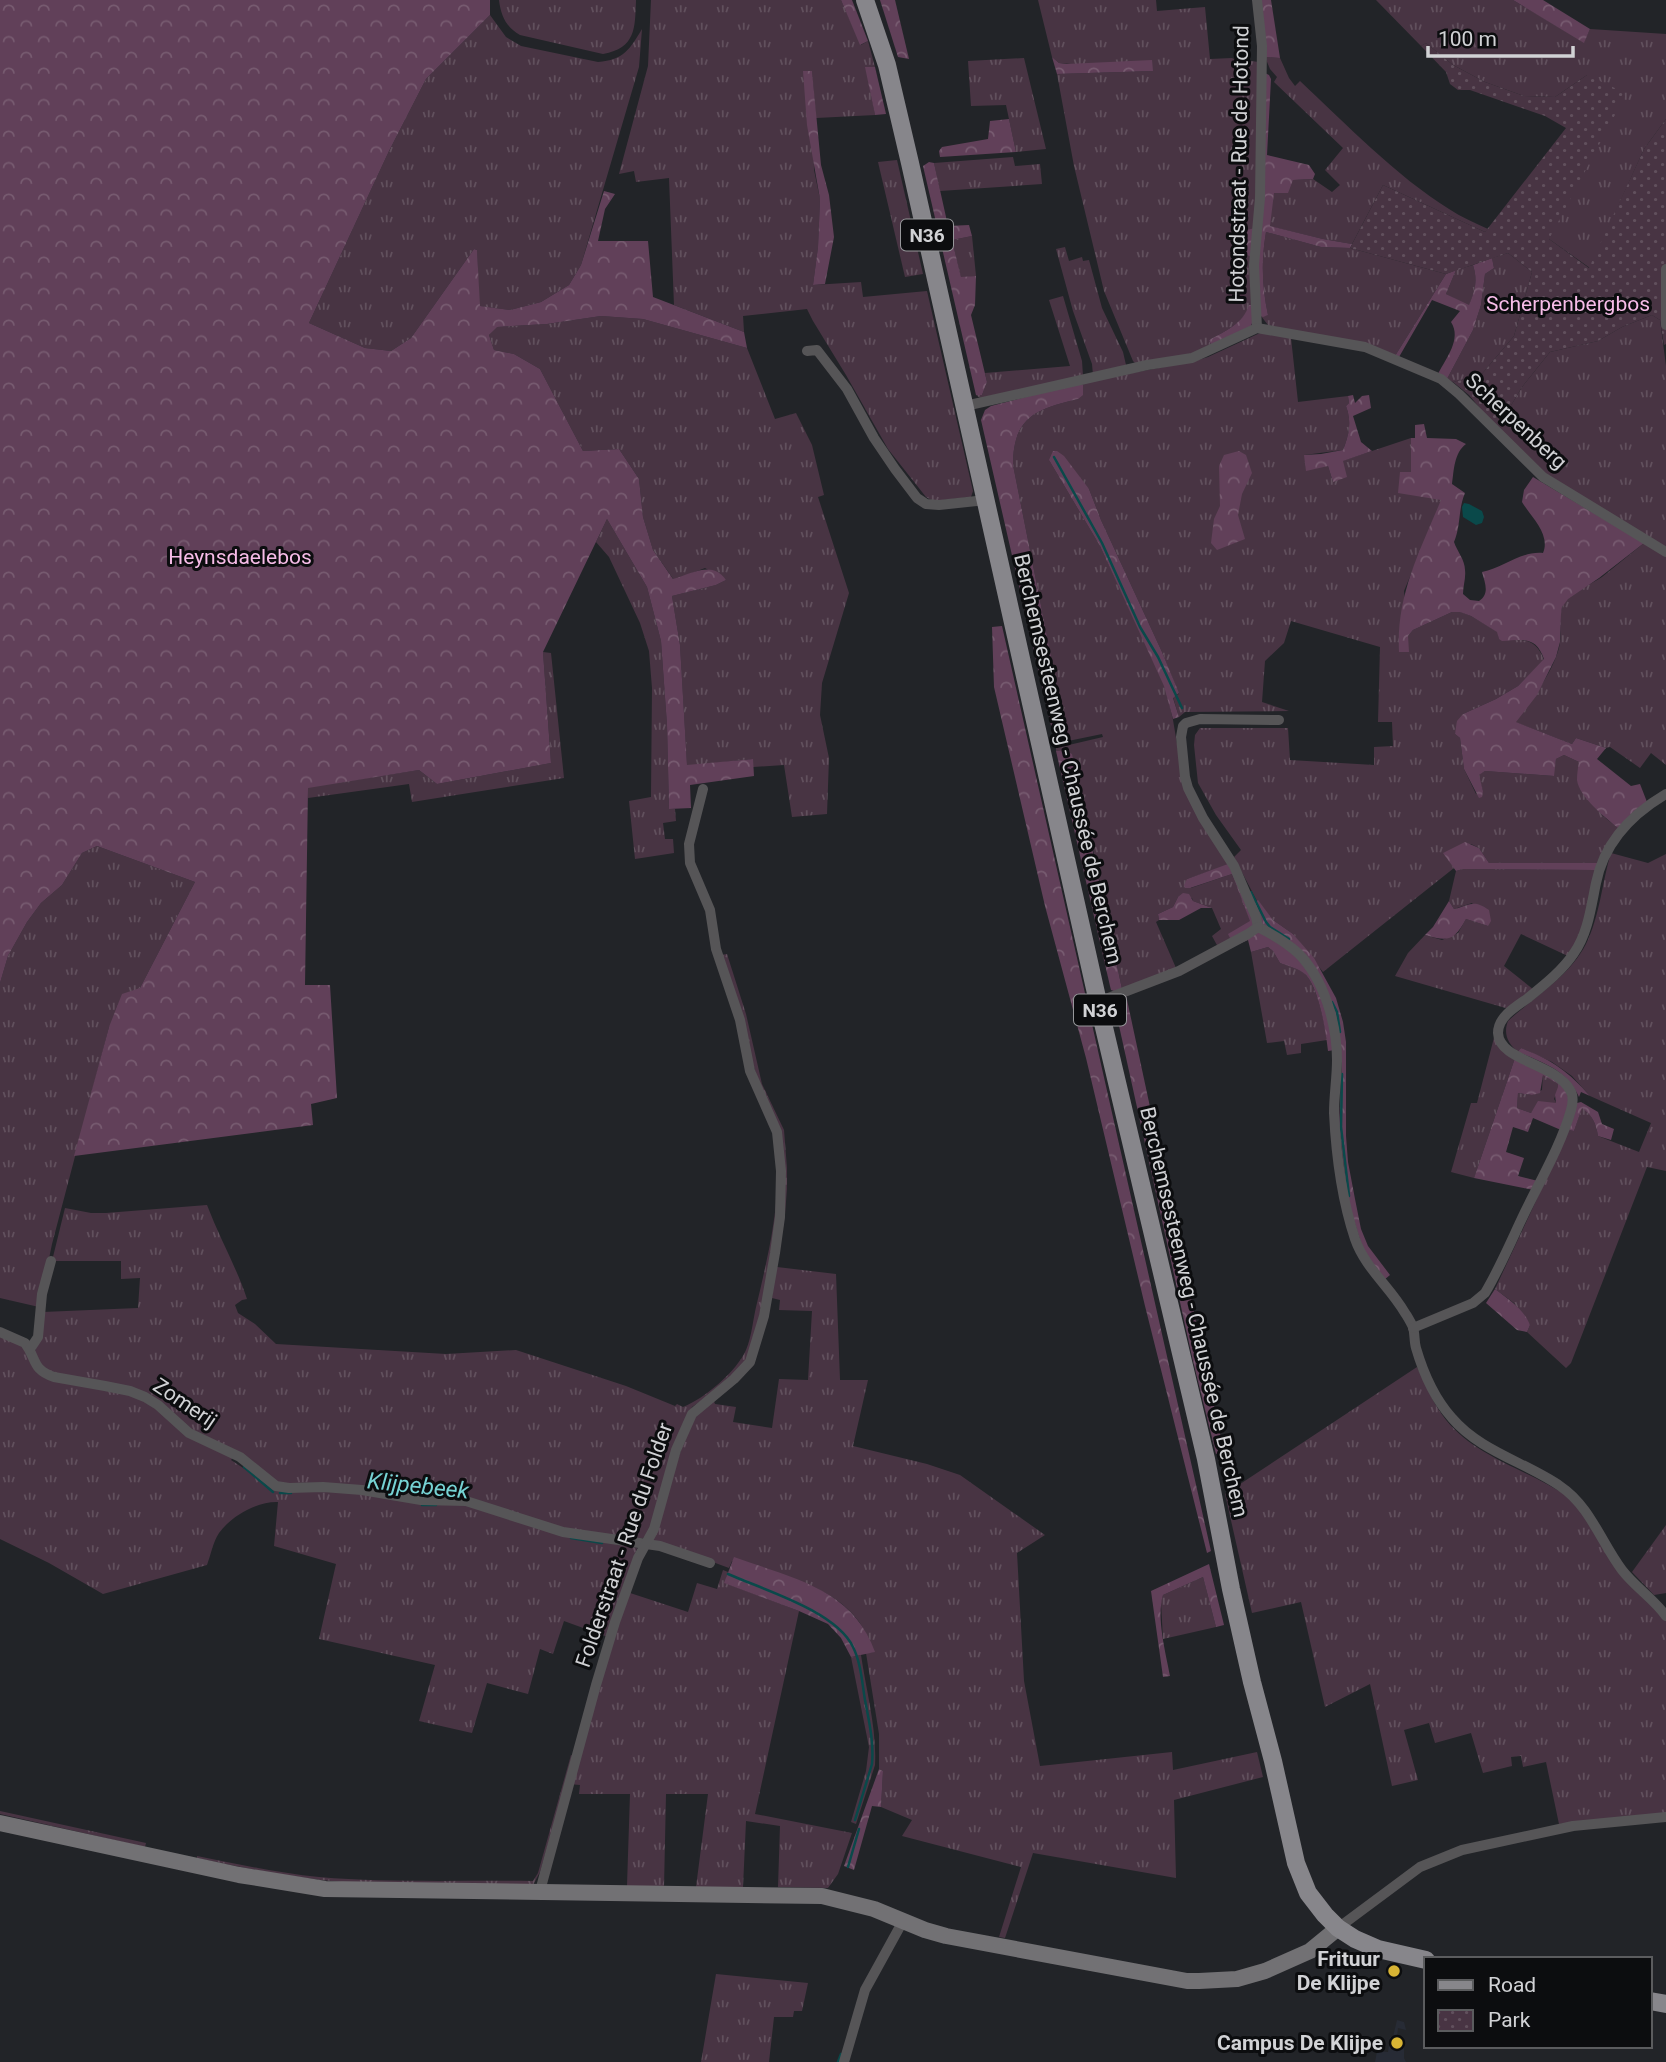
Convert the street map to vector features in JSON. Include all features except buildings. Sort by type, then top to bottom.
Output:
[{"type":"main road","name":"Berchemsesteenweg - Chaussée de Berchem","points":[[865,0],[887,65],[1098,1002],[1206,1459],[1261,1721],[1296,1863],[1308,1893],[1338,1928]]},
{"type":"main road","name":"N36","points":[[1338,1928],[1378,1949],[1424,1960]]},
{"type":"street","name":"Hotondstraat - Rue de Hotond","points":[[1257,0],[1262,46],[1260,198],[1254,265],[1257,328]]},
{"type":"street","points":[[1666,269],[1666,325]]},
{"type":"street","points":[[965,405],[1147,365],[1192,358],[1257,328]]},
{"type":"street","name":"Scherpenberg","points":[[1257,328],[1365,347],[1441,379],[1544,477],[1666,552]]},
{"type":"street","points":[[807,351],[817,350],[834,370],[874,438],[917,498],[926,504],[939,505],[986,500]]},
{"type":"street","points":[[1258,927],[1234,866],[1203,818],[1188,788],[1181,732],[1186,723],[1200,719],[1279,720]]},
{"type":"street","name":"Folderstraat - Rue du Folder","points":[[540,1891],[559,1815],[615,1622],[645,1543],[654,1529],[676,1450],[688,1421],[698,1409],[744,1371],[752,1357],[768,1298],[780,1217],[781,1171],[777,1132],[750,1071],[740,1020],[716,949],[710,910],[691,863],[689,844],[703,789]]},
{"type":"street","points":[[1413,1328],[1472,1303],[1485,1293],[1546,1169],[1570,1113],[1572,1093],[1560,1078],[1547,1069],[1507,1051],[1500,1040],[1499,1026],[1507,1014],[1553,977],[1571,957],[1584,933],[1600,865],[1611,844],[1640,811],[1666,794]]},
{"type":"street","points":[[1098,1002],[1179,971],[1258,927]]},
{"type":"street","points":[[1258,927],[1282,940],[1299,954],[1309,967],[1330,1008],[1337,1060],[1334,1093],[1336,1140],[1349,1219],[1357,1244],[1413,1328],[1415,1345],[1424,1371],[1438,1398],[1452,1418],[1465,1430],[1504,1457],[1567,1491],[1587,1512],[1622,1570],[1666,1616]]},
{"type":"street","points":[[30,1349],[38,1337],[42,1294],[51,1261]]},
{"type":"street","name":"Zomerij","points":[[0,1332],[22,1340],[30,1349],[37,1367],[48,1375],[130,1391],[152,1400],[188,1433],[240,1457],[276,1486],[362,1490],[421,1500],[466,1500],[563,1532],[660,1546],[710,1563]]},
{"type":"street","points":[[0,1823],[239,1875],[348,1890],[810,1895],[850,1902],[946,1936],[1186,1981],[1199,1981],[1237,1979],[1272,1969],[1310,1951],[1420,1867],[1462,1850],[1573,1826],[1666,1817]]},
{"type":"street","points":[[844,2062],[865,1990],[903,1921]]},
{"type":"shaded area","name":"Campus De Klijpe","points":[[1397,2020],[1404,2022],[1406,2030],[1398,2028],[1397,2038],[1404,2039],[1406,2062],[1375,2062],[1377,2051],[1388,2052],[1390,2037],[1393,2037]]},
{"type":"green space","name":"Heynsdaelebos","points":[[0,0],[490,0],[490,15],[426,79],[389,151],[309,323],[365,348],[391,351],[411,338],[474,249],[477,250],[480,306],[510,310],[541,302],[569,285],[581,265],[604,191],[615,194],[605,209],[598,241],[648,241],[653,297],[744,332],[747,348],[643,319],[601,316],[547,324],[497,327],[489,335],[494,350],[514,354],[540,369],[583,451],[619,449],[639,479],[643,517],[653,550],[673,579],[708,570],[720,574],[726,580],[672,596],[680,645],[687,765],[753,759],[754,776],[690,785],[691,808],[669,809],[661,641],[647,587],[607,519],[543,652],[551,763],[437,784],[419,770],[308,788],[305,985],[330,985],[337,1098],[311,1104],[313,1125],[74,1156],[109,1027],[122,994],[140,988],[195,882],[97,846],[82,853],[62,885],[41,903],[27,922],[8,956],[0,983]]},
{"type":"green space","points":[[499,0],[636,0],[634,28],[628,42],[603,54],[520,35],[505,20]]},
{"type":"green space","points":[[651,0],[841,0],[861,45],[868,41],[875,67],[866,67],[875,115],[816,118],[812,71],[814,170],[820,199],[813,285],[861,282],[863,297],[927,291],[973,491],[971,497],[933,501],[926,497],[888,449],[807,309],[743,316],[744,332],[674,305],[669,178],[636,182],[634,171],[619,174],[648,66]]},
{"type":"green space","points":[[841,0],[852,0],[868,41],[860,45]]},
{"type":"green space","points":[[880,0],[895,0],[909,59],[898,57]]},
{"type":"green space","points":[[1038,0],[1156,0],[1157,11],[1205,7],[1210,59],[1232,58],[1259,62],[1255,228],[1246,233],[1243,248],[1252,257],[1255,305],[1250,305],[1243,317],[1233,326],[1209,340],[1212,347],[1199,353],[1137,365],[1133,361],[1104,291],[1074,166],[1057,74],[1153,71],[1059,63],[1052,57]]},
{"type":"green space","points":[[1259,0],[1271,0],[1280,58],[1265,57]]},
{"type":"green space","points":[[1376,0],[1513,0],[1584,42],[1590,29],[1666,34],[1666,119],[1644,149],[1590,268],[1549,239],[1587,75],[1555,97],[1524,96],[1485,82],[1453,65],[1426,43],[1421,46]]},
{"type":"green space","points":[[1513,0],[1543,0],[1590,29],[1584,43]]},
{"type":"green space","points":[[490,15],[506,37],[521,46],[598,62],[620,56],[642,29],[639,67],[581,265],[569,285],[541,302],[510,310],[479,306],[477,250],[474,249],[411,338],[391,351],[365,348],[309,323],[389,151],[426,79]]},
{"type":"green space","name":"Scherpenbergbos","points":[[1426,43],[1453,65],[1485,82],[1524,96],[1555,97],[1587,75],[1619,90],[1625,96],[1549,239],[1589,268],[1644,149],[1666,119],[1666,344],[1664,345],[1660,320],[1652,315],[1622,327],[1598,341],[1550,352],[1522,387],[1497,429],[1469,395],[1453,382],[1481,375],[1514,336],[1532,272],[1508,253],[1446,274],[1350,248],[1383,185],[1485,232],[1566,128],[1545,116],[1470,90],[1458,90],[1450,84],[1446,72],[1421,46]]},
{"type":"green space","points":[[1052,57],[1059,63],[1067,64],[1152,60],[1153,71],[1057,74]]},
{"type":"green space","points":[[1265,57],[1280,58],[1295,86],[1300,81],[1372,149],[1429,196],[1488,229],[1485,232],[1383,185],[1352,244],[1269,226],[1273,192],[1290,185],[1293,180],[1313,179],[1332,192],[1340,185],[1325,170],[1343,148],[1274,82],[1277,77]]},
{"type":"green space","points":[[1024,58],[1046,149],[1016,152],[1006,105],[971,106],[968,61]]},
{"type":"green space","points":[[865,67],[875,67],[886,114],[875,115]]},
{"type":"green space","points":[[803,71],[812,71],[821,165],[829,195],[834,237],[825,284],[813,285],[820,199],[807,125]]},
{"type":"green space","points":[[1263,72],[1271,79],[1267,155],[1309,165],[1315,174],[1313,179],[1293,180],[1288,193],[1274,193],[1270,226],[1352,244],[1350,248],[1321,247],[1266,232],[1263,274],[1268,315],[1263,317],[1252,257],[1247,255],[1243,248],[1247,230],[1255,228]]},
{"type":"green space","points":[[1009,119],[1016,152],[940,157],[939,151],[942,147],[988,139],[990,121]]},
{"type":"green space","points":[[1013,157],[1015,166],[1040,164],[1042,184],[940,191],[934,163]]},
{"type":"green space","points":[[897,160],[923,274],[905,277],[878,162]]},
{"type":"green space","points":[[929,162],[934,163],[948,226],[969,225],[972,236],[952,240],[961,277],[976,276],[975,305],[971,315],[987,382],[982,395],[976,395],[923,166]]},
{"type":"green space","points":[[1266,232],[1321,247],[1350,248],[1446,274],[1395,356],[1268,325],[1261,316],[1268,315],[1263,274]]},
{"type":"green space","points":[[972,236],[976,276],[961,278],[952,240]]},
{"type":"green space","points":[[1065,247],[1069,261],[1082,257],[1083,261],[1089,260],[1102,308],[1123,352],[1126,365],[1093,375],[1092,364],[1073,311],[1056,249]]},
{"type":"green space","points":[[1508,253],[1532,272],[1514,336],[1481,375],[1453,382],[1447,379],[1473,330],[1481,305],[1485,274],[1494,268],[1492,258]]},
{"type":"green space","points":[[1492,258],[1494,268],[1485,274],[1481,305],[1473,330],[1447,379],[1438,374],[1454,342],[1451,322],[1460,311],[1432,300],[1399,357],[1395,356],[1446,274],[1456,270],[1446,294],[1469,305],[1475,285],[1473,265]]},
{"type":"green space","points":[[1473,265],[1475,286],[1469,306],[1446,294],[1456,270]]},
{"type":"green space","points":[[1063,296],[1082,361],[1083,376],[980,398],[976,395],[982,395],[987,382],[985,373],[1070,366],[1049,300]]},
{"type":"green space","points":[[1249,305],[1255,305],[1251,326],[1212,347],[1209,340],[1238,322]]},
{"type":"green space","points":[[1652,315],[1660,320],[1666,366],[1666,549],[1537,468],[1497,429],[1522,387],[1550,352],[1598,341],[1622,327]]},
{"type":"green space","points":[[601,316],[643,319],[747,348],[775,419],[796,413],[812,445],[824,495],[818,497],[849,593],[822,683],[820,715],[829,758],[827,814],[792,817],[784,765],[753,767],[752,759],[687,766],[680,645],[672,596],[726,580],[705,568],[674,580],[653,550],[643,517],[639,479],[619,449],[583,451],[540,369],[514,354],[494,350],[489,335],[496,327],[547,324]]},
{"type":"green space","points":[[1260,333],[1291,338],[1298,402],[1348,396],[1349,403],[1346,406],[1349,428],[1343,450],[1304,455],[1328,466],[1333,482],[1342,461],[1411,438],[1411,472],[1442,499],[1404,591],[1408,636],[1413,630],[1452,612],[1461,612],[1498,632],[1499,639],[1532,643],[1544,660],[1518,686],[1463,714],[1455,734],[1460,738],[1464,769],[1476,794],[1483,791],[1478,775],[1485,771],[1553,776],[1556,759],[1564,755],[1579,762],[1580,788],[1603,816],[1619,829],[1599,863],[1489,863],[1479,848],[1471,844],[1444,853],[1454,868],[1323,972],[1293,934],[1273,920],[1257,901],[1234,857],[1241,850],[1216,815],[1198,783],[1195,735],[1200,728],[1288,728],[1290,760],[1374,765],[1374,747],[1393,746],[1392,722],[1378,722],[1380,647],[1291,621],[1284,643],[1265,661],[1262,702],[1289,711],[1185,712],[1179,717],[1173,697],[1179,694],[1089,489],[1049,460],[1100,546],[1165,686],[1183,780],[1228,865],[1187,879],[1191,888],[1232,874],[1251,922],[1229,934],[1231,940],[1218,947],[1212,936],[1221,929],[1212,908],[1193,901],[1192,898],[1178,897],[1173,907],[1158,914],[1159,920],[1156,922],[1176,968],[1122,989],[1089,830],[1063,750],[1056,751],[1056,748],[1103,737],[1102,734],[1068,741],[1013,465],[1014,449],[1022,426],[1030,418],[1050,407],[1078,399],[1080,383],[1195,361]]},
{"type":"green space","points":[[1080,383],[1083,385],[1083,395],[1078,399],[1039,412],[1022,426],[1014,449],[1013,465],[1068,741],[1055,743],[981,420],[985,410],[991,406]]},
{"type":"green space","points":[[1353,395],[1355,403],[1362,396],[1369,395],[1371,408],[1353,416],[1361,442],[1372,451],[1343,461],[1347,477],[1333,482],[1328,466],[1306,471],[1304,455],[1343,450],[1349,428],[1346,406],[1349,403],[1348,396]]},
{"type":"green space","points":[[1424,424],[1427,438],[1456,439],[1466,444],[1457,457],[1452,484],[1465,493],[1454,542],[1465,566],[1463,594],[1470,600],[1479,601],[1485,595],[1482,572],[1519,557],[1543,553],[1545,546],[1542,532],[1522,502],[1524,490],[1533,477],[1644,543],[1568,599],[1562,607],[1560,642],[1556,657],[1537,695],[1516,722],[1572,744],[1576,738],[1606,748],[1597,759],[1631,786],[1640,784],[1647,802],[1619,829],[1594,807],[1579,787],[1579,762],[1564,755],[1556,759],[1554,776],[1485,771],[1479,775],[1483,791],[1482,797],[1479,798],[1464,769],[1460,738],[1455,734],[1457,721],[1463,714],[1518,686],[1544,659],[1537,646],[1528,641],[1502,641],[1497,632],[1471,616],[1452,612],[1413,630],[1408,636],[1409,652],[1399,652],[1405,592],[1441,500],[1398,493],[1400,472],[1411,472],[1411,438],[1415,438],[1415,425]]},
{"type":"green space","points":[[1053,451],[1064,456],[1089,489],[1179,693],[1173,698],[1179,717],[1173,719],[1164,686],[1100,546],[1049,460]]},
{"type":"green space","points":[[1239,451],[1246,455],[1252,473],[1242,494],[1238,515],[1245,539],[1217,550],[1211,543],[1214,519],[1220,506],[1219,466],[1224,455]]},
{"type":"green space","points":[[607,519],[647,587],[661,641],[669,809],[675,809],[676,821],[663,823],[665,839],[673,839],[674,853],[635,859],[629,801],[651,797],[652,688],[649,651],[640,623],[609,557],[596,542]]},
{"type":"green space","points":[[1644,543],[1666,556],[1666,765],[1651,753],[1640,768],[1610,747],[1576,738],[1572,744],[1515,722],[1554,663],[1560,643],[1560,619],[1566,600],[1602,577]]},
{"type":"green space","points":[[1002,626],[1211,1551],[1207,1553],[1086,1058],[1045,906],[994,687],[992,627]]},
{"type":"green space","points":[[543,652],[551,653],[564,778],[412,802],[409,784],[308,798],[308,787],[419,770],[437,784],[551,763]]},
{"type":"green space","points":[[1063,750],[1072,754],[1122,989],[1114,991],[1110,986],[1056,751]]},
{"type":"green space","points":[[1465,842],[1479,848],[1489,863],[1599,863],[1596,870],[1456,871],[1443,853]]},
{"type":"green space","points":[[97,846],[195,882],[140,988],[109,1027],[52,1244],[39,1307],[0,1298],[0,983],[8,956],[27,922],[41,903],[62,885],[82,853]]},
{"type":"green space","points":[[1611,853],[1648,863],[1666,854],[1666,1171],[1647,1167],[1571,1363],[1566,1368],[1527,1332],[1530,1325],[1514,1303],[1495,1289],[1569,1130],[1574,1131],[1582,1107],[1593,1120],[1598,1136],[1639,1152],[1651,1123],[1590,1096],[1572,1076],[1552,1062],[1521,1048],[1518,1052],[1509,1042],[1506,1030],[1508,1021],[1561,976],[1579,956],[1595,922]]},
{"type":"green space","points":[[1228,864],[1249,906],[1258,900],[1273,920],[1293,934],[1314,958],[1336,998],[1346,1042],[1348,1162],[1361,1229],[1368,1246],[1390,1275],[1384,1280],[1365,1255],[1348,1202],[1339,1125],[1342,1063],[1335,1050],[1328,1051],[1321,1011],[1311,982],[1301,971],[1280,963],[1268,947],[1251,952],[1248,940],[1234,946],[1228,934],[1250,921],[1232,874],[1185,888],[1187,879]]},
{"type":"green space","points":[[1596,870],[1581,936],[1570,957],[1521,934],[1504,966],[1534,990],[1509,1009],[1395,976],[1408,953],[1425,935],[1442,940],[1458,933],[1466,919],[1488,926],[1472,903],[1454,909],[1449,901],[1456,871]]},
{"type":"green space","points":[[1183,893],[1189,894],[1193,901],[1212,908],[1201,908],[1179,920],[1159,920],[1158,914],[1173,907]]},
{"type":"green space","points":[[1449,901],[1454,909],[1472,904],[1484,907],[1489,910],[1491,921],[1488,926],[1466,919],[1458,932],[1450,938],[1439,939],[1425,935]]},
{"type":"green space","points":[[1268,947],[1280,963],[1306,975],[1317,996],[1327,1040],[1301,1044],[1301,1053],[1287,1055],[1284,1041],[1267,1043],[1251,952]]},
{"type":"green space","points":[[727,954],[746,1014],[762,1084],[784,1130],[787,1189],[777,1267],[836,1274],[840,1380],[868,1380],[853,1446],[960,1475],[1045,1535],[1017,1553],[1024,1681],[1040,1766],[1172,1752],[1173,1770],[1257,1752],[1263,1777],[1174,1800],[1176,1878],[1033,1853],[1005,1938],[999,1937],[1021,1867],[902,1836],[912,1820],[881,1807],[883,1771],[879,1769],[879,1734],[866,1653],[874,1652],[864,1630],[851,1612],[817,1588],[797,1580],[732,1561],[729,1568],[653,1540],[689,1424],[713,1399],[715,1404],[736,1407],[733,1422],[772,1428],[779,1379],[808,1380],[812,1311],[779,1310],[780,1300],[772,1298],[784,1169],[721,955]]},
{"type":"green space","points":[[1126,995],[1224,1452],[1216,1454],[1114,1003],[1116,999]]},
{"type":"green space","points":[[1496,1030],[1515,1058],[1474,1178],[1451,1172],[1471,1103],[1477,1103]]},
{"type":"green space","points":[[1521,1048],[1559,1067],[1590,1096],[1581,1092],[1579,1097],[1561,1074],[1518,1052]]},
{"type":"green space","points":[[1515,1058],[1565,1085],[1570,1105],[1561,1130],[1533,1118],[1528,1132],[1513,1127],[1506,1152],[1524,1158],[1518,1176],[1538,1181],[1534,1190],[1474,1178]],"holes":[[[1543,1075],[1558,1084],[1556,1103],[1538,1101],[1531,1113],[1517,1108],[1518,1093],[1540,1093]]]},
{"type":"green space","points":[[1543,1074],[1558,1084],[1554,1099],[1557,1104],[1534,1109],[1531,1113],[1517,1108],[1518,1093],[1532,1095],[1542,1090]]},
{"type":"green space","points":[[1581,1102],[1598,1112],[1602,1124],[1614,1129],[1611,1140],[1598,1136],[1593,1120],[1582,1108],[1574,1131],[1569,1130],[1577,1103]]},
{"type":"green space","points":[[764,1113],[777,1140],[779,1203],[775,1244],[754,1343],[746,1362],[734,1376],[692,1407],[646,1537],[640,1539],[566,1531],[471,1499],[422,1498],[349,1486],[286,1486],[270,1479],[233,1449],[189,1430],[164,1407],[144,1394],[51,1374],[36,1362],[43,1312],[138,1308],[140,1278],[121,1279],[121,1261],[52,1261],[65,1208],[106,1213],[207,1205],[247,1299],[235,1305],[238,1313],[255,1324],[276,1344],[446,1354],[516,1350],[683,1407],[700,1398],[728,1375],[742,1358],[750,1339],[776,1203],[775,1143]]},
{"type":"green space","points":[[1495,1289],[1524,1314],[1530,1325],[1527,1332],[1517,1330],[1486,1303]]},
{"type":"green space","points":[[0,1334],[22,1344],[35,1369],[130,1393],[234,1456],[231,1460],[266,1483],[461,1502],[637,1548],[608,1637],[564,1621],[553,1654],[540,1649],[528,1694],[487,1683],[472,1733],[419,1721],[435,1665],[319,1639],[336,1564],[274,1546],[278,1502],[254,1507],[230,1521],[217,1537],[207,1565],[103,1594],[0,1539]]},
{"type":"green space","points":[[1417,1367],[1437,1408],[1473,1445],[1570,1498],[1666,1620],[1666,1813],[1559,1824],[1546,1762],[1523,1767],[1521,1756],[1511,1757],[1512,1766],[1483,1773],[1471,1733],[1435,1743],[1429,1723],[1404,1730],[1418,1780],[1392,1786],[1370,1684],[1325,1707],[1301,1602],[1252,1613],[1225,1494]]},
{"type":"green space","points":[[1666,1525],[1666,1593],[1654,1595],[1632,1572]]},
{"type":"green space","points":[[734,1557],[798,1579],[836,1599],[852,1613],[865,1630],[875,1652],[851,1657],[841,1638],[828,1624],[724,1583]]},
{"type":"green space","points":[[1209,1564],[1224,1625],[1216,1627],[1203,1577],[1163,1595],[1161,1625],[1170,1676],[1163,1677],[1151,1591]]},
{"type":"green space","points":[[723,1570],[728,1572],[725,1583],[799,1611],[755,1814],[852,1833],[838,1874],[828,1888],[778,1887],[780,1826],[746,1821],[743,1887],[696,1887],[708,1794],[666,1794],[664,1887],[627,1886],[630,1794],[579,1794],[580,1785],[569,1784],[627,1592],[688,1612],[697,1583],[717,1589]]},
{"type":"green space","points":[[1203,1577],[1216,1627],[1163,1639],[1163,1595]]},
{"type":"green space","points":[[861,1655],[873,1724],[875,1765],[856,1824],[851,1822],[866,1771],[869,1747],[851,1657]]},
{"type":"green space","points":[[571,1755],[573,1756],[540,1872],[533,1885],[341,1882],[197,1858],[345,1879],[533,1881],[538,1873]]},
{"type":"green space","points":[[879,1769],[883,1771],[881,1807],[872,1806],[854,1870],[844,1866]]},
{"type":"green space","points":[[0,1811],[146,1843],[145,1847],[0,1814]]},
{"type":"green space","points":[[716,1974],[808,1983],[802,2011],[794,2011],[793,2017],[774,2017],[769,2062],[701,2062]]},
{"type":"water","points":[[1464,503],[1482,511],[1482,523],[1476,525],[1463,517]]},
{"type":"waterway","points":[[1054,457],[1102,543],[1140,627],[1158,657],[1182,708]]},
{"type":"waterway","points":[[1251,892],[1270,927],[1289,939]]},
{"type":"waterway","points":[[1332,1002],[1337,1012],[1340,1032]]},
{"type":"waterway","points":[[1342,1074],[1341,1127],[1349,1196]]},
{"type":"waterway","name":"Klijpebeek","points":[[244,1467],[273,1492]]},
{"type":"waterway","name":"Klijpebeek","points":[[280,1493],[291,1493]]},
{"type":"waterway","name":"Klijpebeek","points":[[422,1505],[436,1505]]},
{"type":"waterway","name":"Klijpebeek","points":[[571,1538],[602,1543]]},
{"type":"waterway","name":"Klijpebeek","points":[[728,1574],[815,1612],[844,1634],[853,1647],[861,1673],[871,1732],[872,1756],[855,1820]]},
{"type":"waterway","name":"Klijpebeek","points":[[848,1867],[859,1829]]},
{"type":"waterway","name":"Klijpebeek","points":[[838,2062],[841,2054]]},
{"type":"place","name":"Frituur De Klijpe","points":[[1394,1971]]},
{"type":"place","name":"Campus De Klijpe","points":[[1397,2043]]}]
